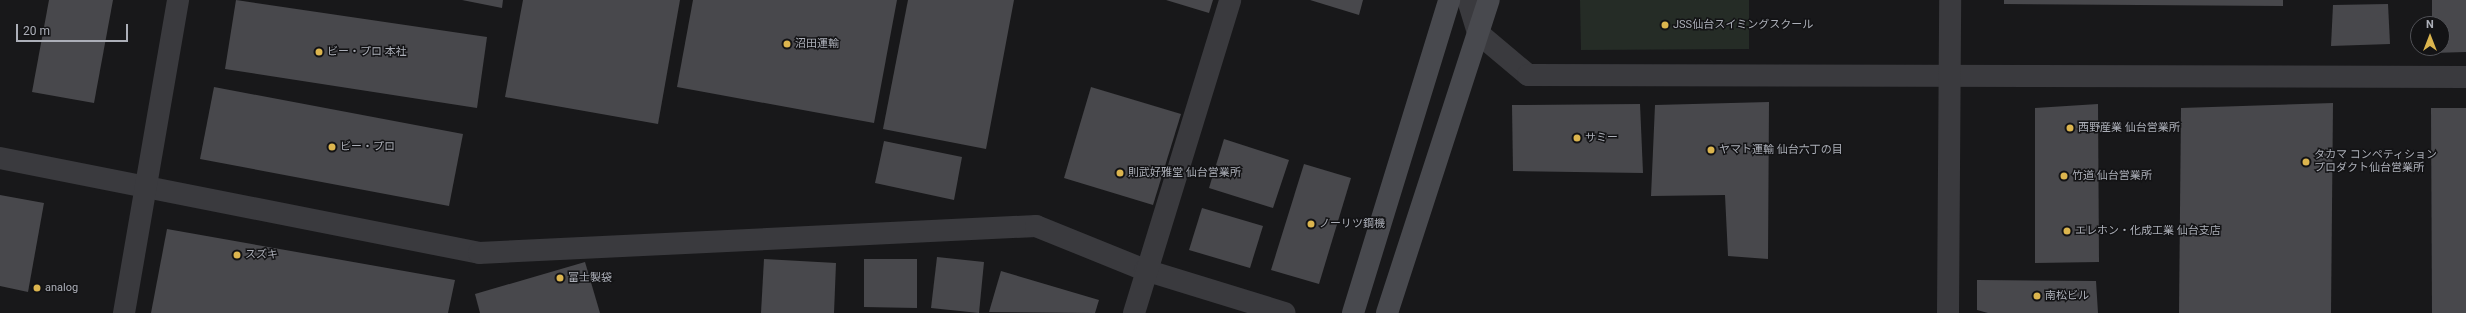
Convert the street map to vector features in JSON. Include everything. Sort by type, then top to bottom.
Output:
[{"type":"street","points":[[124,313],[178,0]]},
{"type":"street","points":[[1134,313],[1145,270],[1230,0]]},
{"type":"street","points":[[1353,313],[1449,0]]},
{"type":"street","points":[[1468,0],[1478,33],[1528,76],[2466,77]]},
{"type":"street","points":[[1387,313],[1489,0]]},
{"type":"street","points":[[1948,313],[1950,0]]},
{"type":"street","points":[[0,158],[479,253],[1036,226],[1145,270],[1285,313]]},
{"type":"shaded area","name":"JSS仙台スイミングスクール","points":[[1580,0],[1749,0],[1749,49],[1581,50]]},
{"type":"building","points":[[49,0],[113,0],[94,103],[32,92]]},
{"type":"building","points":[[236,0],[487,37],[477,108],[225,69]]},
{"type":"building","points":[[462,0],[503,0],[502,8]]},
{"type":"building","points":[[523,0],[680,0],[658,124],[505,97]]},
{"type":"building","name":"沼田運輸","points":[[693,0],[897,0],[874,123],[677,87]]},
{"type":"building","points":[[908,0],[1014,0],[986,149],[883,129]]},
{"type":"building","points":[[1166,0],[1213,0],[1209,13]]},
{"type":"building","points":[[1310,0],[1363,0],[1359,15]]},
{"type":"building","points":[[2004,0],[2283,0],[2283,6],[2004,4]]},
{"type":"building","points":[[2432,0],[2466,0],[2466,52],[2450,52],[2450,16],[2432,16]]},
{"type":"building","points":[[2388,4],[2390,44],[2331,46],[2333,5]]},
{"type":"building","name":"ビー・プロ","points":[[214,87],[463,134],[449,206],[200,159]]},
{"type":"building","points":[[1091,87],[1181,114],[1153,205],[1064,178]]},
{"type":"building","name":"ヤマト運輸 仙台六丁の目","points":[[1769,102],[1768,259],[1728,256],[1725,195],[1651,196],[1655,105]]},
{"type":"building","points":[[2333,103],[2331,313],[2179,313],[2181,108]]},
{"type":"building","name":"サミー","points":[[1640,104],[1643,173],[1513,171],[1512,105]]},
{"type":"building","points":[[2098,104],[2099,262],[2035,263],[2035,108]]},
{"type":"building","points":[[2431,108],[2466,108],[2466,313],[2432,313]]},
{"type":"building","points":[[1224,139],[1289,160],[1273,208],[1209,188]]},
{"type":"building","points":[[884,141],[962,157],[954,200],[875,183]]},
{"type":"building","name":"ノーリツ鋼機","points":[[1304,164],[1351,178],[1319,284],[1271,270]]},
{"type":"building","points":[[0,195],[44,203],[28,292],[0,286]]},
{"type":"building","points":[[1202,208],[1263,226],[1250,268],[1189,250]]},
{"type":"building","name":"スズキ","points":[[167,229],[455,280],[448,313],[151,313]]},
{"type":"building","points":[[937,257],[984,262],[979,313],[931,308]]},
{"type":"building","points":[[764,259],[836,263],[834,313],[761,313]]},
{"type":"building","points":[[864,259],[917,259],[917,308],[864,307]]},
{"type":"building","name":"富士製袋","points":[[585,262],[600,313],[480,313],[475,294]]},
{"type":"building","points":[[1001,271],[1099,300],[1095,313],[989,312]]},
{"type":"building","name":"南松ビル","points":[[1977,280],[2096,281],[2098,313],[1988,313],[1977,310]]},
{"type":"place","name":"JSS仙台スイミングスクール","points":[[1665,25]]},
{"type":"place","name":"沼田運輸","points":[[787,44]]},
{"type":"place","name":"ビー・プロ 本社","points":[[319,52]]},
{"type":"place","name":"西野産業 仙台営業所","points":[[2070,128]]},
{"type":"place","name":"サミー","points":[[1577,138]]},
{"type":"place","name":"ビー・プロ","points":[[332,147]]},
{"type":"place","name":"ヤマト運輸 仙台六丁の目","points":[[1711,150]]},
{"type":"place","name":"タカマ コンペティション プロダクト仙台営業所","points":[[2306,162]]},
{"type":"place","name":"則武好雅堂 仙台営業所","points":[[1120,173]]},
{"type":"place","name":"竹道 仙台営業所","points":[[2064,176]]},
{"type":"place","name":"ノーリツ鋼機","points":[[1311,224]]},
{"type":"place","name":"エレホン・化成工業 仙台支店","points":[[2067,231]]},
{"type":"place","name":"スズキ","points":[[237,255]]},
{"type":"place","name":"富士製袋","points":[[560,278]]},
{"type":"place","name":"analog","points":[[37,288]]},
{"type":"place","name":"南松ビル","points":[[2037,296]]}]
